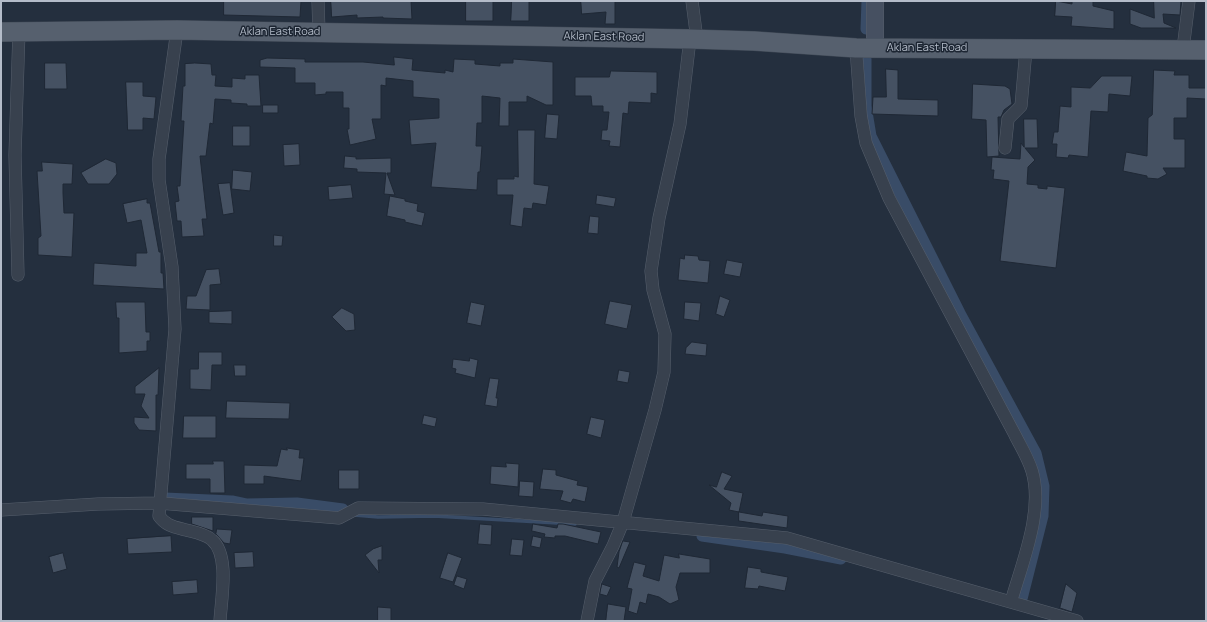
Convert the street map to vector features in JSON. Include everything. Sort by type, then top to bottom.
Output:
[{"type":"main road","name":"Aklan East Road","points":[[10,31],[177,30],[319,32],[693,39],[865,48],[1206,50]]},
{"type":"street","points":[[318,1],[319,32]]},
{"type":"street","points":[[587,621],[595,581],[613,546],[623,522],[655,410],[664,372],[665,334],[653,290],[650,270],[659,218],[680,124],[693,39],[692,1]]},
{"type":"street","points":[[875,1],[865,48],[861,116],[863,132],[868,150],[889,198],[1021,446],[1032,472],[1036,496],[1034,515],[1012,602]]},
{"type":"street","points":[[1183,49],[1189,1]]},
{"type":"street","points":[[177,30],[159,159],[159,180],[172,267],[175,329],[165,460],[159,516],[166,525],[198,534],[212,540],[218,549],[223,561],[220,621]]},
{"type":"street","points":[[10,31],[16,155],[18,275]]},
{"type":"street","points":[[1006,148],[1008,119],[1021,106],[1026,49]]},
{"type":"street","points":[[1,510],[98,504],[160,503],[339,518],[358,508],[483,509],[787,538],[1076,621]]},
{"type":"building","points":[[224,1],[301,1],[300,17],[224,15]]},
{"type":"building","points":[[331,1],[411,1],[412,19],[383,17],[357,18],[357,15],[332,17]]},
{"type":"building","points":[[466,1],[493,1],[493,21],[466,21]]},
{"type":"building","points":[[512,1],[529,1],[529,21],[511,21]]},
{"type":"building","points":[[581,1],[615,1],[615,24],[605,24],[606,12],[582,14]]},
{"type":"building","points":[[1056,1],[1072,4],[1072,1],[1093,1],[1093,6],[1114,11],[1114,29],[1071,26],[1072,17],[1055,16]]},
{"type":"building","points":[[1154,1],[1181,1],[1180,15],[1163,14],[1164,23],[1176,28],[1141,28],[1130,24],[1130,9],[1154,18]]},
{"type":"building","points":[[394,57],[413,59],[412,70],[445,73],[445,70],[453,72],[454,59],[475,60],[475,64],[500,66],[500,63],[513,63],[513,59],[553,62],[553,105],[546,105],[527,96],[527,102],[509,102],[509,126],[499,126],[500,98],[482,96],[482,123],[477,123],[476,146],[482,146],[477,190],[431,187],[436,143],[411,145],[409,120],[439,118],[439,99],[413,97],[413,81],[386,78],[386,86],[381,85],[381,119],[372,119],[376,139],[350,145],[347,129],[349,129],[349,108],[343,108],[343,92],[326,92],[326,94],[315,95],[315,83],[295,83],[295,68],[260,67],[260,60],[267,58],[305,59],[305,62],[363,62],[394,65]]},
{"type":"building","points":[[45,63],[66,63],[67,89],[45,89]]},
{"type":"building","points":[[185,64],[211,64],[212,75],[216,75],[215,86],[232,87],[232,78],[245,79],[245,75],[259,75],[261,106],[247,106],[247,104],[231,103],[231,100],[215,99],[213,124],[210,123],[206,156],[200,156],[207,219],[202,219],[204,236],[182,237],[181,221],[177,221],[175,202],[179,201],[177,186],[180,186],[184,121],[181,121],[183,86],[185,86]]},
{"type":"building","points":[[886,69],[898,70],[898,99],[938,100],[938,116],[872,114],[873,97],[886,97]]},
{"type":"building","points":[[1154,70],[1175,71],[1174,75],[1189,75],[1189,88],[1206,88],[1206,99],[1187,98],[1187,118],[1174,118],[1174,139],[1185,139],[1185,168],[1163,168],[1167,174],[1158,179],[1147,178],[1147,176],[1123,171],[1126,152],[1147,156],[1148,118],[1152,115]]},
{"type":"building","points":[[611,71],[657,72],[657,94],[651,93],[651,103],[629,102],[628,114],[623,113],[620,147],[609,146],[610,141],[601,140],[602,130],[607,130],[609,112],[603,112],[603,106],[592,106],[591,96],[575,96],[575,77],[609,77]]},
{"type":"building","points":[[1102,76],[1132,76],[1130,96],[1109,94],[1108,112],[1091,111],[1088,157],[1069,155],[1068,158],[1056,157],[1057,144],[1052,144],[1054,132],[1058,132],[1060,106],[1071,107],[1071,87],[1090,88]]},
{"type":"building","points":[[126,82],[143,82],[143,96],[156,97],[154,119],[143,118],[143,130],[128,130]]},
{"type":"building","points":[[973,84],[1005,86],[1010,89],[1012,104],[1004,110],[1001,117],[998,117],[999,156],[987,157],[986,120],[972,119]]},
{"type":"building","points":[[263,105],[278,105],[278,113],[263,113]]},
{"type":"building","points":[[547,114],[559,115],[557,139],[545,138]]},
{"type":"building","points":[[1024,119],[1037,119],[1038,148],[1025,148],[1035,160],[1028,167],[1027,184],[1038,185],[1038,188],[1047,189],[1047,186],[1065,188],[1056,268],[1000,261],[1009,181],[993,179],[994,170],[991,170],[992,157],[1020,159],[1021,143],[1024,147]]},
{"type":"building","points":[[233,126],[250,126],[250,146],[233,146]]},
{"type":"building","points":[[518,130],[535,130],[534,184],[549,186],[546,205],[533,203],[532,209],[524,208],[522,227],[510,225],[513,195],[497,195],[497,179],[514,179],[514,176],[518,177]]},
{"type":"building","points":[[299,144],[300,165],[284,166],[283,145]]},
{"type":"building","points":[[345,156],[356,157],[356,159],[391,158],[391,173],[387,173],[395,195],[384,194],[386,173],[357,172],[357,169],[344,168]]},
{"type":"building","points":[[106,159],[116,163],[117,174],[109,184],[88,184],[81,173]]},
{"type":"building","points":[[42,162],[73,164],[72,184],[63,184],[64,213],[74,213],[72,257],[38,255],[38,238],[41,236],[37,171],[42,171]]},
{"type":"building","points":[[233,170],[252,172],[250,191],[232,189]]},
{"type":"building","points":[[230,183],[234,213],[223,215],[218,184]]},
{"type":"building","points":[[351,185],[353,198],[329,200],[328,187]]},
{"type":"building","points":[[597,195],[616,198],[614,207],[596,204]]},
{"type":"building","points":[[390,196],[405,199],[405,201],[418,204],[417,211],[425,213],[422,226],[387,216]]},
{"type":"building","points":[[147,199],[147,203],[150,203],[159,252],[161,252],[161,273],[163,273],[164,289],[93,285],[94,263],[136,266],[136,253],[147,253],[141,220],[127,223],[123,204]]},
{"type":"building","points":[[590,216],[599,217],[598,234],[588,233]]},
{"type":"building","points":[[274,235],[283,236],[282,246],[274,246]]},
{"type":"building","points":[[685,255],[698,256],[699,260],[710,261],[708,283],[678,280],[680,258],[684,259]]},
{"type":"building","points":[[727,260],[743,263],[740,277],[724,274]]},
{"type":"building","points":[[219,269],[221,284],[210,285],[210,310],[186,309],[187,296],[196,296],[206,270]]},
{"type":"building","points":[[720,296],[730,300],[724,317],[716,314]]},
{"type":"building","points":[[610,301],[632,305],[627,329],[605,324]]},
{"type":"building","points":[[116,302],[145,302],[146,332],[150,332],[150,341],[147,341],[147,351],[119,353],[119,318],[117,318]]},
{"type":"building","points":[[471,302],[485,305],[481,326],[467,323]]},
{"type":"building","points":[[685,302],[701,303],[699,321],[684,319]]},
{"type":"building","points":[[342,308],[354,314],[355,330],[346,331],[332,317]]},
{"type":"building","points":[[232,311],[232,324],[209,323],[209,312]]},
{"type":"building","points":[[692,342],[707,344],[706,356],[685,354],[686,348]]},
{"type":"building","points":[[199,352],[222,352],[222,365],[212,365],[211,390],[190,389],[190,369],[198,369]]},
{"type":"building","points":[[470,358],[478,360],[475,378],[455,373],[456,369],[452,368],[453,359],[469,361]]},
{"type":"building","points":[[234,365],[246,365],[246,376],[235,376]]},
{"type":"building","points":[[159,368],[158,395],[156,395],[156,431],[139,430],[134,423],[134,417],[149,418],[141,406],[145,394],[135,394],[135,387]]},
{"type":"building","points":[[619,370],[630,372],[628,383],[617,381]]},
{"type":"building","points":[[490,378],[499,379],[496,398],[498,398],[497,407],[485,405]]},
{"type":"building","points":[[227,401],[290,403],[289,419],[226,418]]},
{"type":"building","points":[[424,415],[437,418],[435,427],[422,424]]},
{"type":"building","points":[[184,416],[216,416],[216,438],[183,438]]},
{"type":"building","points":[[591,417],[605,420],[601,438],[587,434]]},
{"type":"building","points":[[287,448],[300,450],[299,458],[304,458],[301,481],[264,476],[264,484],[244,484],[244,465],[277,466],[281,449],[287,450]]},
{"type":"building","points":[[213,461],[224,461],[225,493],[210,493],[210,479],[186,479],[186,464],[213,464]]},
{"type":"building","points":[[506,463],[519,464],[518,487],[490,484],[491,466],[506,467]]},
{"type":"building","points":[[543,469],[556,470],[556,475],[578,481],[577,485],[588,487],[585,502],[573,499],[571,503],[560,500],[563,491],[540,489]]},
{"type":"building","points":[[339,470],[359,470],[359,489],[339,489]]},
{"type":"building","points":[[722,472],[732,476],[724,489],[743,493],[739,512],[729,510],[731,503],[709,485],[716,487]]},
{"type":"building","points":[[520,481],[534,482],[533,497],[519,496]]},
{"type":"building","points":[[739,512],[762,516],[763,512],[788,516],[787,528],[739,521]]},
{"type":"building","points":[[192,517],[213,517],[213,531],[192,524]]},
{"type":"building","points":[[480,524],[492,525],[491,545],[478,544]]},
{"type":"building","points":[[533,524],[557,528],[558,524],[563,524],[601,532],[598,544],[565,536],[555,536],[555,538],[544,537],[545,534],[532,531]]},
{"type":"building","points":[[217,529],[232,530],[230,544],[224,543],[216,534]]},
{"type":"building","points":[[171,536],[172,552],[128,554],[127,539]]},
{"type":"building","points":[[533,536],[542,538],[540,548],[531,546]]},
{"type":"building","points":[[512,539],[524,540],[522,556],[510,555]]},
{"type":"building","points":[[623,541],[630,542],[619,568],[617,567],[619,552]]},
{"type":"building","points":[[382,546],[382,560],[378,560],[379,573],[365,555],[373,549]]},
{"type":"building","points":[[253,552],[254,567],[235,568],[234,553]]},
{"type":"building","points":[[63,553],[67,569],[53,573],[49,557]]},
{"type":"building","points":[[448,553],[462,558],[453,582],[440,578]]},
{"type":"building","points":[[679,554],[710,559],[710,573],[680,573],[676,587],[679,600],[670,604],[659,597],[648,594],[646,604],[640,602],[637,614],[628,611],[632,589],[627,588],[634,562],[646,565],[643,576],[659,581],[664,555],[679,558]]},
{"type":"building","points":[[748,567],[761,569],[761,572],[788,577],[785,591],[759,586],[758,589],[745,588]]},
{"type":"building","points":[[457,576],[467,579],[464,589],[454,585]]},
{"type":"building","points":[[197,580],[198,593],[173,595],[172,582]]},
{"type":"building","points":[[602,584],[611,587],[607,596],[600,594]]},
{"type":"building","points":[[1066,584],[1077,593],[1072,612],[1060,608]]},
{"type":"building","points":[[608,604],[626,607],[624,621],[606,621]]},
{"type":"building","points":[[378,607],[391,608],[391,621],[378,621]]},
{"type":"waterway","points":[[866,29],[867,1]]},
{"type":"waterway","points":[[866,59],[866,106],[871,136],[960,313],[1036,453],[1044,486],[1043,516],[1022,599]]},
{"type":"waterway","points":[[165,498],[232,501],[246,504],[297,503],[343,509]]},
{"type":"waterway","points":[[354,515],[378,517],[434,516],[575,524]]},
{"type":"waterway","points":[[702,536],[785,548],[841,559]]}]
